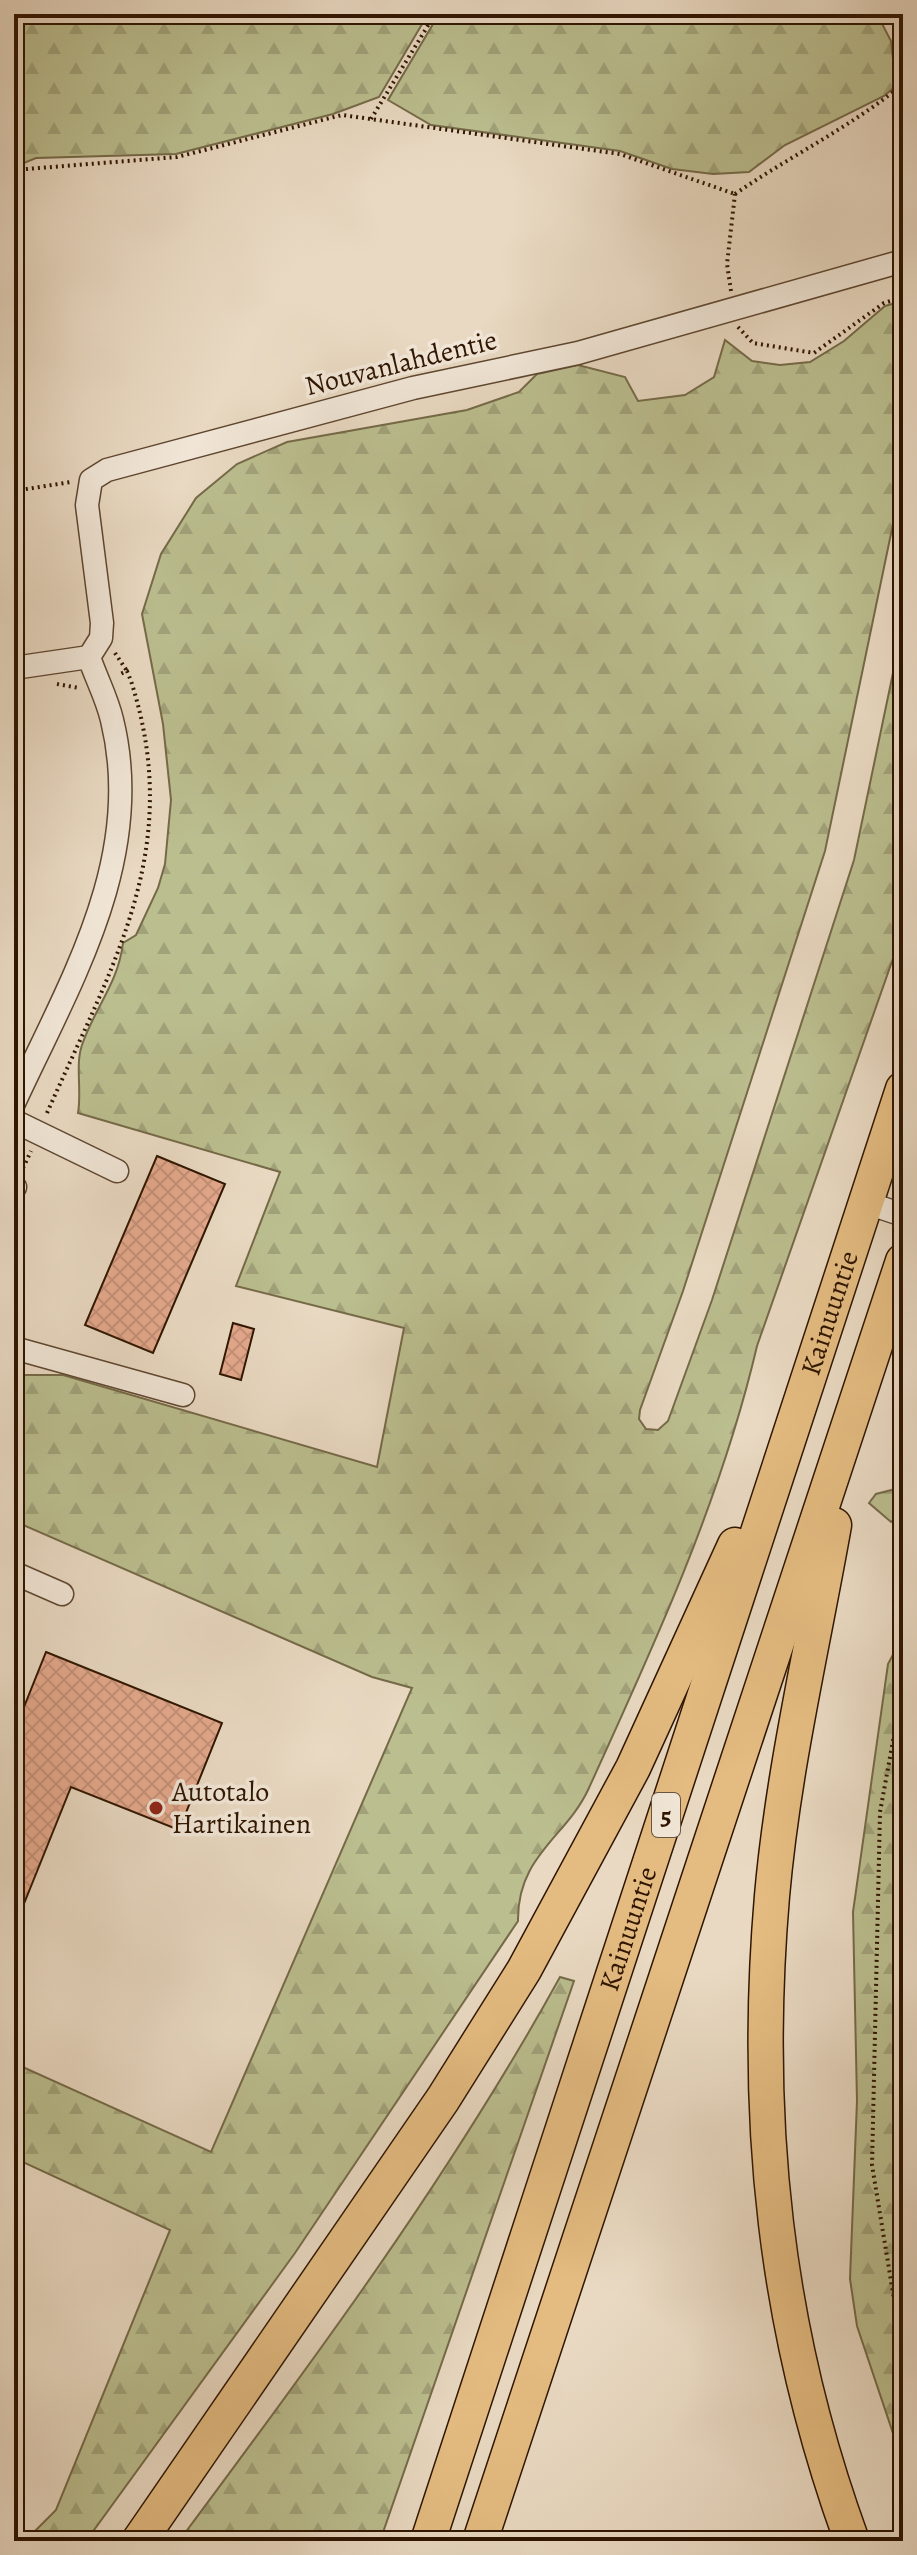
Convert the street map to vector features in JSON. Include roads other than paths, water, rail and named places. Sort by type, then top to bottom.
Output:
[{"type":"highway","name":"Kainuuntie","points":[[428,2541],[903,1089]]},
{"type":"highway","name":"Kainuuntie","points":[[480,2541],[903,1261]]},
{"type":"highway","points":[[139,2541],[443,2099],[524,1970],[633,1768],[809,1381]]},
{"type":"highway","points":[[852,2541],[830,2482],[788,2318],[769,2174],[766,2062],[772,1896],[793,1741],[854,1412]]},
{"type":"street","name":"Nouvanlahdentie","points":[[89,657],[101,638],[102,623],[87,505],[91,480],[122,466],[413,388],[578,353],[903,261]]},
{"type":"street","points":[[14,668],[89,657],[109,708],[119,756],[121,823],[117,850],[94,923],[14,1103]]},
{"type":"street","points":[[14,1121],[117,1171]]},
{"type":"street","points":[[867,1203],[903,1215]]},
{"type":"street","points":[[14,1348],[183,1395]]},
{"type":"street","points":[[14,1573],[62,1594]]},
{"type":"place","name":"Autotalo Hartikainen","points":[[156,1808]]}]
